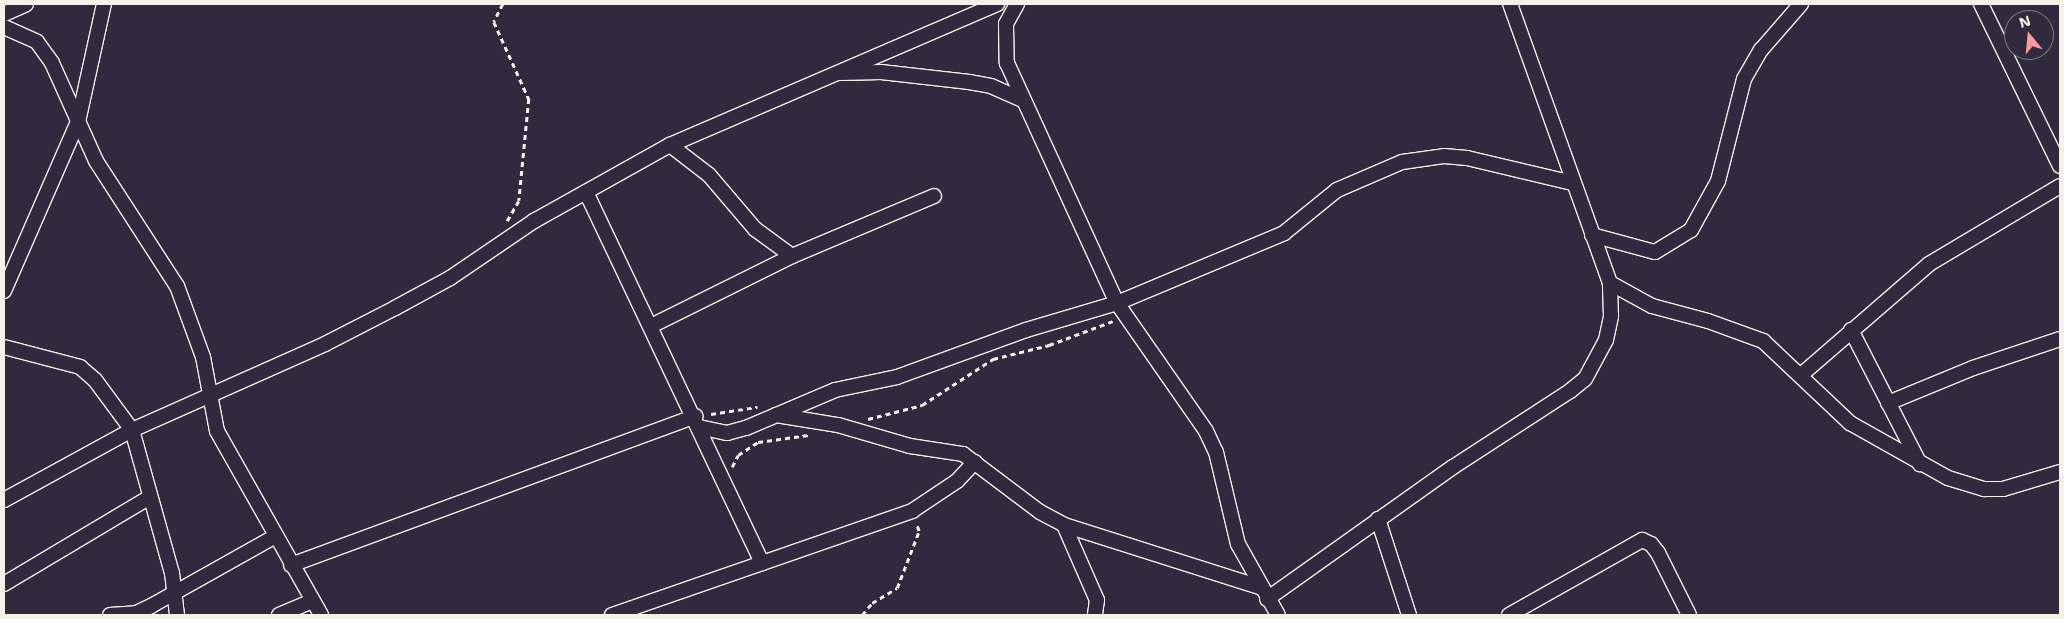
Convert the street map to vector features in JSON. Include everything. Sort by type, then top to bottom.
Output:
[{"type":"street","points":[[4,14],[26,4]]},
{"type":"street","points":[[4,291],[78,122],[104,4]]},
{"type":"street","points":[[4,500],[132,430],[325,344],[395,308],[586,192],[670,145],[833,73],[997,4]]},
{"type":"street","points":[[1018,4],[1006,24],[1004,50],[1024,101],[1117,303],[1206,430],[1216,452],[1238,544],[1263,593],[1278,615]]},
{"type":"street","points":[[1263,593],[1378,519],[1585,379],[1606,340],[1611,316],[1610,283],[1572,183],[1510,4]]},
{"type":"street","points":[[1592,236],[1655,252],[1691,230],[1718,181],[1744,79],[1761,50],[1801,4]]},
{"type":"street","points":[[1981,4],[2060,166]]},
{"type":"street","points":[[4,27],[37,42],[52,63],[96,161],[177,286],[203,357],[217,431],[274,537],[320,615]]},
{"type":"street","points":[[833,73],[881,72],[969,82],[991,86],[1024,101]]},
{"type":"street","points":[[670,145],[709,175],[755,229],[792,256]]},
{"type":"street","points":[[291,565],[697,422],[727,433],[835,390],[897,377],[1026,330],[1117,303],[1284,233],[1337,190],[1402,162],[1444,156],[1467,158],[1572,183]]},
{"type":"street","points":[[1801,375],[1929,264],[2060,186]]},
{"type":"street","points":[[586,192],[697,422],[762,563]]},
{"type":"street","points":[[651,326],[792,256],[934,196]]},
{"type":"street","points":[[1610,283],[1652,306],[1708,321],[1763,341],[1850,423],[1948,478],[1984,489],[2024,485],[2060,472]]},
{"type":"street","points":[[1851,330],[1920,464]]},
{"type":"street","points":[[1888,403],[1973,368],[2060,339]]},
{"type":"street","points":[[4,347],[80,367],[95,380],[132,430],[148,498],[172,573],[177,615]]},
{"type":"street","points":[[776,415],[838,425],[910,446],[964,454],[1040,512],[1064,525],[1263,593]]},
{"type":"street","points":[[612,615],[912,510],[958,481],[975,462]]},
{"type":"street","points":[[4,584],[148,498]]},
{"type":"street","points":[[1378,519],[1409,615]]},
{"type":"street","points":[[1064,525],[1097,600],[1095,615]]},
{"type":"street","points":[[110,615],[136,613],[174,594],[274,537]]},
{"type":"street","points":[[1509,615],[1642,540],[1651,544],[1658,553],[1689,615]]},
{"type":"street","points":[[278,615],[312,602]]},
{"type":"path","points":[[503,4],[494,22],[529,99],[519,201],[505,226]]},
{"type":"path","points":[[862,615],[872,603],[897,588],[918,531],[912,510]]}]
